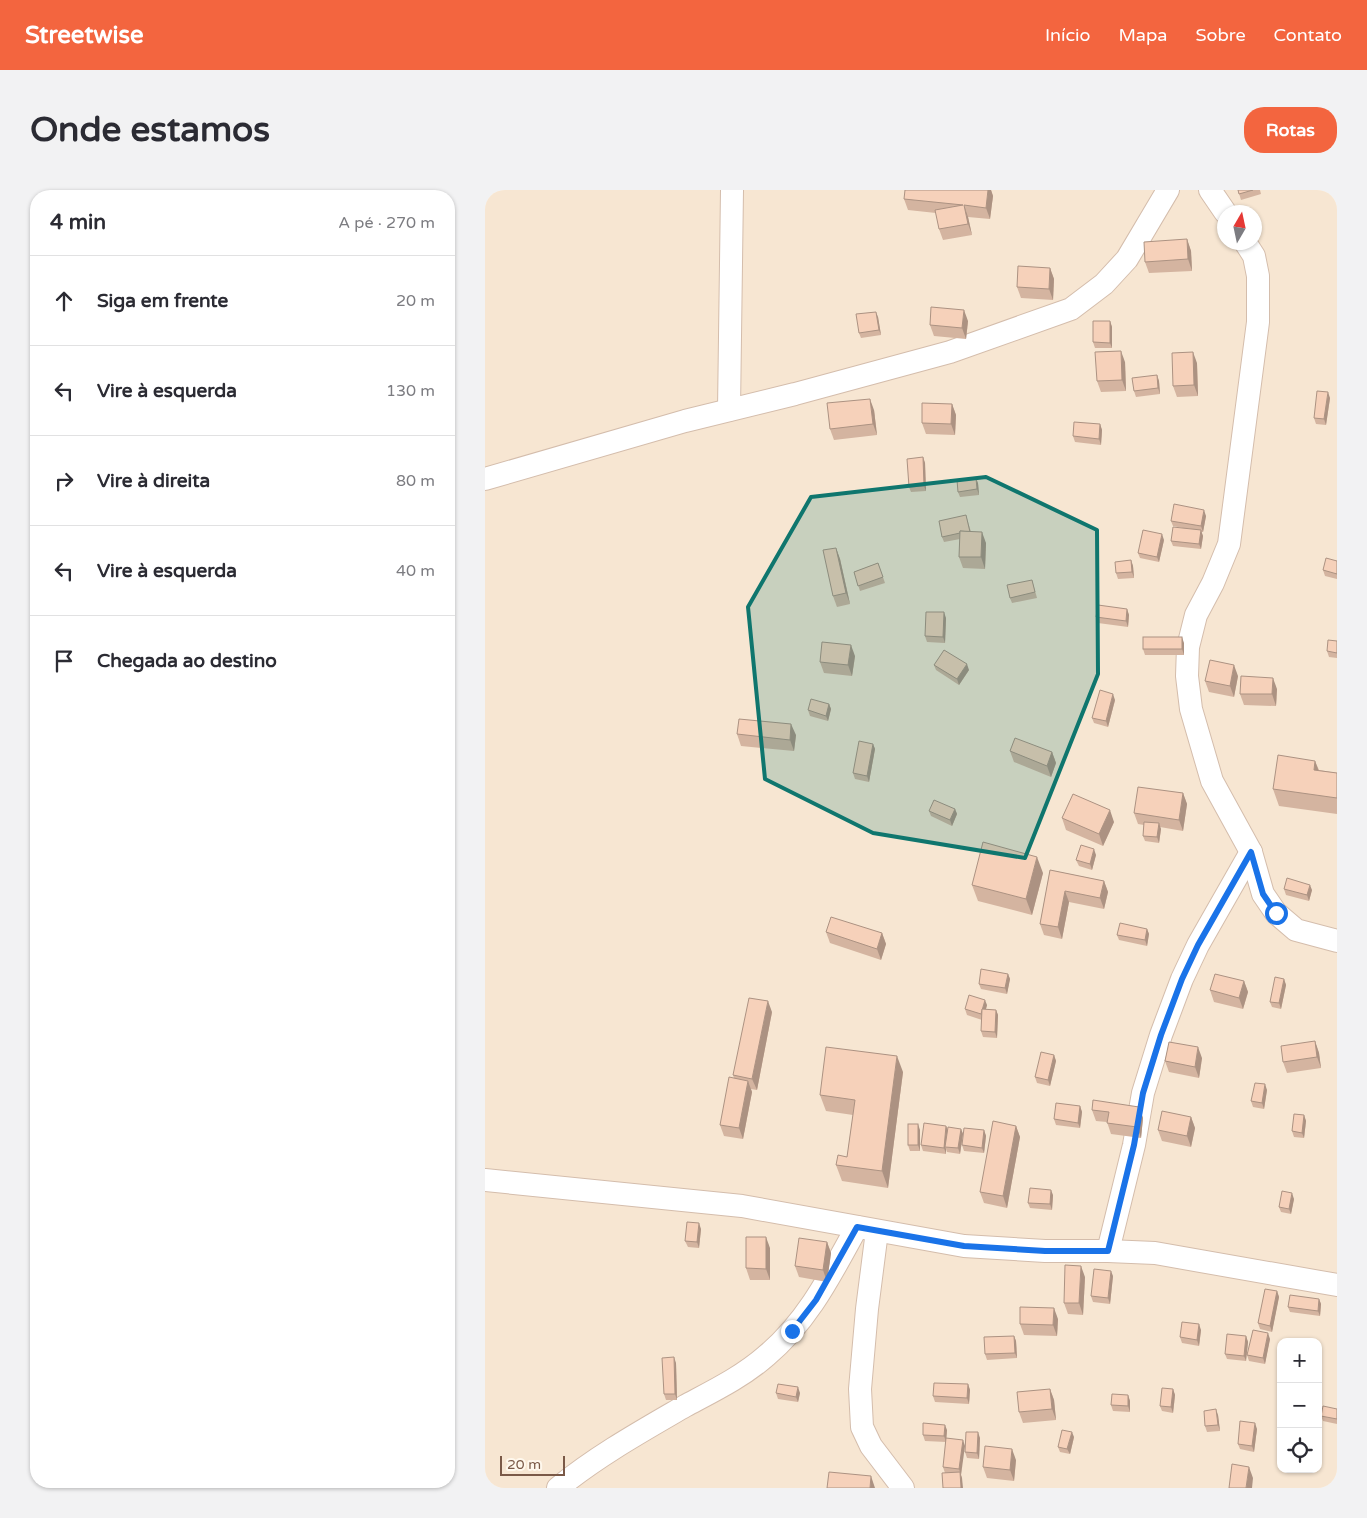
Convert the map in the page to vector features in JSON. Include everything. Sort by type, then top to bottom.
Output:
[{"type":"street","points":[[729,410],[732,190]]},
{"type":"street","points":[[485,479],[685,421],[795,394],[950,352],[1071,310],[1104,284],[1127,259],[1168,190]]},
{"type":"street","points":[[1210,190],[1220,205]]},
{"type":"street","points":[[1250,250],[1254,256],[1258,276],[1258,322],[1240,464],[1229,544],[1213,583],[1196,615],[1188,647],[1187,676],[1191,709],[1212,781],[1251,852],[1263,894],[1276,913],[1296,930],[1337,941]]},
{"type":"street","points":[[1108,1251],[1134,1145],[1143,1093],[1161,1035],[1182,979],[1198,945],[1251,852]]},
{"type":"street","points":[[485,1180],[742,1206],[964,1246],[1045,1251],[1155,1253],[1212,1265],[1337,1285]]},
{"type":"street","points":[[558,1488],[639,1432],[735,1378],[766,1357],[792,1331],[867,1229]]},
{"type":"street","points":[[867,1229],[867,1309],[861,1389],[862,1427],[871,1446],[903,1488]]},
{"type":"highlighted area","points":[[986,477],[1097,530],[1098,674],[1025,858],[873,833],[765,779],[748,607],[811,497]]},
{"type":"shaded area","points":[[485,190],[1337,190],[1337,1488],[485,1488]]},
{"type":"building","points":[[905,190],[988,190],[986,208],[964,205],[968,224],[939,229],[935,210],[963,205],[904,199]]},
{"type":"building","points":[[1238,190],[1253,190],[1239,194]]},
{"type":"building","points":[[1187,239],[1188,259],[1145,262],[1144,242]]},
{"type":"building","points":[[1018,266],[1050,268],[1049,289],[1017,287]]},
{"type":"building","points":[[931,307],[964,310],[962,328],[930,325]]},
{"type":"building","points":[[876,312],[879,330],[859,333],[856,314]]},
{"type":"building","points":[[1093,321],[1110,321],[1110,343],[1093,342]]},
{"type":"building","points":[[1121,351],[1122,380],[1097,381],[1095,352]]},
{"type":"building","points":[[1193,352],[1194,385],[1173,386],[1172,353]]},
{"type":"building","points":[[1157,375],[1158,388],[1134,391],[1132,378]]},
{"type":"building","points":[[1317,391],[1328,392],[1324,419],[1314,418]]},
{"type":"building","points":[[870,399],[873,424],[830,429],[827,403]]},
{"type":"building","points":[[922,403],[952,404],[951,424],[922,423]]},
{"type":"building","points":[[1074,422],[1100,424],[1099,439],[1073,436]]},
{"type":"building","points":[[923,457],[924,486],[909,487],[907,459]]},
{"type":"building","points":[[976,478],[977,489],[958,492],[957,480]]},
{"type":"building","points":[[1174,504],[1204,510],[1201,526],[1171,521]]},
{"type":"building","points":[[966,515],[970,532],[960,531],[960,533],[942,537],[939,521]]},
{"type":"building","points":[[1173,527],[1201,530],[1199,544],[1171,541]]},
{"type":"building","points":[[1143,530],[1162,534],[1157,557],[1138,553]]},
{"type":"building","points":[[960,531],[982,532],[981,557],[959,557]]},
{"type":"building","points":[[836,548],[846,593],[833,596],[823,550]]},
{"type":"building","points":[[1326,558],[1337,561],[1337,574],[1323,570]]},
{"type":"building","points":[[1131,560],[1132,572],[1116,573],[1115,562]]},
{"type":"building","points":[[878,563],[883,577],[858,586],[854,572]]},
{"type":"building","points":[[1032,580],[1035,592],[1010,598],[1007,585]]},
{"type":"building","points":[[1098,605],[1127,609],[1126,621],[1096,617]]},
{"type":"building","points":[[926,612],[944,612],[943,637],[925,636]]},
{"type":"building","points":[[1143,637],[1182,637],[1182,649],[1143,649]]},
{"type":"building","points":[[1328,640],[1337,641],[1337,653],[1327,651]]},
{"type":"building","points":[[822,642],[851,645],[848,665],[820,662]]},
{"type":"building","points":[[944,650],[967,664],[957,679],[934,665]]},
{"type":"building","points":[[1210,660],[1234,665],[1230,686],[1205,681]]},
{"type":"building","points":[[1241,676],[1273,678],[1272,694],[1240,694]]},
{"type":"building","points":[[1100,690],[1113,694],[1106,721],[1092,718]]},
{"type":"building","points":[[811,699],[829,704],[826,716],[808,710]]},
{"type":"building","points":[[739,719],[791,724],[790,740],[737,734]]},
{"type":"building","points":[[1015,738],[1052,752],[1047,766],[1010,751]]},
{"type":"building","points":[[859,741],[873,744],[867,776],[853,773]]},
{"type":"building","points":[[1278,755],[1315,761],[1314,770],[1337,773],[1337,798],[1273,789]]},
{"type":"building","points":[[1138,787],[1183,793],[1179,820],[1134,813]]},
{"type":"building","points":[[1073,794],[1110,810],[1099,834],[1062,818]]},
{"type":"building","points":[[934,800],[955,809],[950,820],[929,811]]},
{"type":"building","points":[[1144,822],[1159,823],[1157,837],[1143,836]]},
{"type":"building","points":[[983,842],[1037,857],[1026,899],[972,885]]},
{"type":"building","points":[[1081,845],[1094,849],[1090,864],[1076,860]]},
{"type":"building","points":[[1050,870],[1104,881],[1100,898],[1065,891],[1058,927],[1040,924]]},
{"type":"building","points":[[1287,878],[1310,885],[1307,895],[1284,889]]},
{"type":"building","points":[[831,917],[882,933],[877,949],[826,932]]},
{"type":"building","points":[[1120,923],[1147,929],[1145,940],[1117,935]]},
{"type":"building","points":[[981,969],[1008,974],[1005,988],[979,984]]},
{"type":"building","points":[[1215,974],[1244,981],[1239,998],[1210,990]]},
{"type":"building","points":[[1275,977],[1284,979],[1279,1003],[1270,1002]]},
{"type":"building","points":[[969,995],[985,1000],[981,1014],[965,1009]]},
{"type":"building","points":[[749,998],[768,1001],[752,1079],[733,1075]]},
{"type":"building","points":[[982,1009],[996,1010],[995,1032],[981,1031]]},
{"type":"building","points":[[1315,1041],[1317,1057],[1283,1062],[1281,1046]]},
{"type":"building","points":[[1169,1042],[1198,1047],[1195,1067],[1165,1061]]},
{"type":"building","points":[[826,1047],[897,1056],[882,1171],[836,1165],[838,1155],[847,1157],[855,1100],[820,1095]]},
{"type":"building","points":[[1041,1052],[1054,1055],[1048,1080],[1035,1077]]},
{"type":"building","points":[[729,1077],[748,1081],[739,1128],[720,1125]]},
{"type":"building","points":[[1255,1083],[1265,1084],[1262,1103],[1251,1101]]},
{"type":"building","points":[[1093,1100],[1139,1107],[1137,1127],[1107,1123],[1109,1112],[1092,1110]]},
{"type":"building","points":[[1056,1103],[1080,1106],[1078,1123],[1054,1119]]},
{"type":"building","points":[[1162,1111],[1191,1117],[1187,1136],[1158,1130]]},
{"type":"building","points":[[1294,1114],[1304,1115],[1302,1133],[1292,1131]]},
{"type":"building","points":[[993,1121],[1016,1126],[1003,1196],[980,1192]]},
{"type":"building","points":[[924,1123],[946,1126],[944,1148],[921,1145]]},
{"type":"building","points":[[908,1124],[918,1124],[918,1145],[908,1145]]},
{"type":"building","points":[[948,1127],[961,1129],[958,1148],[945,1147]]},
{"type":"building","points":[[964,1128],[984,1130],[982,1148],[962,1145]]},
{"type":"building","points":[[1030,1188],[1051,1190],[1050,1204],[1028,1203]]},
{"type":"building","points":[[1282,1191],[1292,1193],[1289,1209],[1279,1207]]},
{"type":"building","points":[[687,1222],[699,1223],[697,1242],[685,1241]]},
{"type":"building","points":[[746,1237],[766,1237],[766,1269],[746,1268]]},
{"type":"building","points":[[799,1238],[827,1242],[823,1270],[795,1266]]},
{"type":"building","points":[[1065,1265],[1081,1266],[1079,1303],[1064,1303]]},
{"type":"building","points":[[1094,1269],[1111,1271],[1108,1298],[1091,1296]]},
{"type":"building","points":[[1265,1289],[1277,1291],[1270,1326],[1258,1323]]},
{"type":"building","points":[[1290,1295],[1319,1299],[1318,1311],[1288,1307]]},
{"type":"building","points":[[1020,1307],[1054,1308],[1053,1325],[1020,1324]]},
{"type":"building","points":[[1182,1322],[1199,1324],[1197,1340],[1180,1337]]},
{"type":"building","points":[[1253,1330],[1268,1333],[1263,1358],[1247,1355]]},
{"type":"building","points":[[1227,1334],[1246,1336],[1244,1356],[1225,1354]]},
{"type":"building","points":[[1014,1336],[1015,1353],[985,1354],[984,1337]]},
{"type":"building","points":[[674,1357],[675,1394],[664,1394],[662,1358]]},
{"type":"building","points":[[934,1383],[968,1384],[967,1398],[933,1396]]},
{"type":"building","points":[[778,1384],[798,1387],[796,1397],[776,1393]]},
{"type":"building","points":[[1162,1388],[1173,1389],[1171,1407],[1160,1406]]},
{"type":"building","points":[[1050,1389],[1052,1409],[1019,1412],[1017,1392]]},
{"type":"building","points":[[1112,1394],[1128,1395],[1128,1406],[1111,1405]]},
{"type":"building","points":[[1323,1406],[1337,1409],[1337,1419],[1322,1416]]},
{"type":"building","points":[[1216,1409],[1218,1425],[1205,1426],[1204,1411]]},
{"type":"building","points":[[1240,1421],[1255,1423],[1252,1446],[1238,1444]]},
{"type":"building","points":[[923,1423],[945,1425],[944,1436],[923,1435]]},
{"type":"building","points":[[1062,1430],[1072,1432],[1067,1449],[1058,1447]]},
{"type":"building","points":[[966,1432],[978,1432],[977,1453],[965,1452]]},
{"type":"building","points":[[946,1438],[963,1440],[959,1469],[943,1467]]},
{"type":"building","points":[[985,1446],[1012,1449],[1010,1470],[983,1467]]},
{"type":"building","points":[[1232,1464],[1249,1467],[1246,1488],[1229,1488]]},
{"type":"building","points":[[829,1472],[871,1476],[870,1488],[827,1488]]},
{"type":"building","points":[[960,1472],[961,1488],[943,1488],[942,1473]]},
{"type":"route","points":[[792,1331],[816,1300],[857,1227],[964,1246],[1045,1251],[1108,1251],[1134,1145],[1143,1093],[1161,1035],[1182,979],[1198,945],[1251,852],[1263,894],[1276,913]]}]
